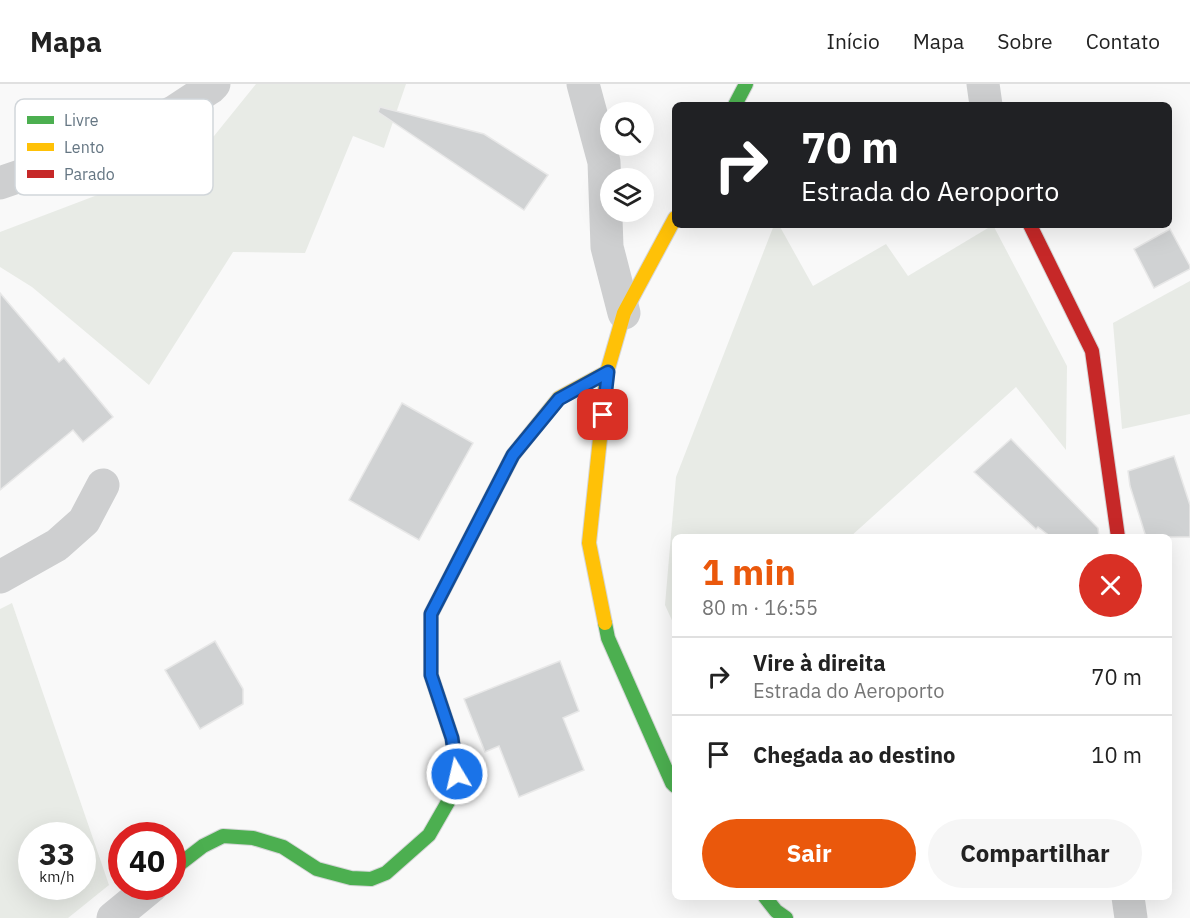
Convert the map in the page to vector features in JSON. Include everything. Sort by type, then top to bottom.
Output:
[{"type":"street","points":[[193,99],[214,84]]},
{"type":"street","points":[[584,84],[604,162],[607,247],[624,313]]},
{"type":"street","points":[[737,102],[746,84]]},
{"type":"street","points":[[983,84],[986,102]]},
{"type":"street","points":[[0,183],[15,178]]},
{"type":"street","points":[[672,224],[624,313],[608,372],[589,543],[608,638],[672,783]]},
{"type":"street","points":[[1031,228],[1092,351],[1118,534]]},
{"type":"street","points":[[186,859],[203,846],[223,836],[253,838],[283,847],[317,869],[351,878],[371,879],[386,873],[429,835],[452,795],[457,774],[452,738],[431,675],[431,614],[513,455],[559,399],[608,372]]},
{"type":"street","points":[[0,577],[57,545],[84,521],[103,485]]},
{"type":"street","points":[[113,918],[135,900]]},
{"type":"street","points":[[767,900],[776,911],[786,918]]},
{"type":"street","points":[[1128,900],[1131,918]]},
{"type":"shaded area","points":[[256,84],[406,84],[384,148],[353,136],[305,253],[233,252],[149,385],[32,287],[0,267],[0,232],[97,195],[213,195],[214,136]]},
{"type":"shaded area","points":[[773,228],[781,228],[813,286],[886,244],[908,276],[988,228],[995,228],[1067,366],[1066,450],[1016,387],[853,534],[672,534],[672,620],[665,605],[676,477]]},
{"type":"shaded area","points":[[1190,281],[1190,414],[1122,429],[1113,323]]},
{"type":"shaded area","points":[[12,603],[87,822],[18,822],[18,900],[90,900],[68,918],[0,918],[0,609]]},
{"type":"shaded area","points":[[96,847],[108,882],[108,886],[96,895]]},
{"type":"building","points":[[380,107],[484,134],[548,175],[524,210],[378,112]]},
{"type":"building","points":[[1170,229],[1190,269],[1154,288],[1134,249]]},
{"type":"building","points":[[0,293],[59,362],[64,358],[113,417],[83,442],[73,430],[0,490]]},
{"type":"building","points":[[402,403],[473,443],[419,540],[349,500]]},
{"type":"building","points":[[1011,439],[1098,528],[1099,534],[1047,534],[1038,527],[1036,529],[974,472]]},
{"type":"building","points":[[1174,456],[1190,505],[1190,537],[1145,534],[1130,486],[1128,471]]},
{"type":"building","points":[[215,641],[243,689],[243,704],[200,729],[165,670]]},
{"type":"building","points":[[560,661],[579,711],[563,718],[584,770],[519,797],[499,746],[485,752],[464,699]]},
{"type":"traffic: fast","points":[[737,102],[746,84]]},
{"type":"traffic: fast","points":[[605,623],[608,638],[672,783]]},
{"type":"traffic: fast","points":[[186,859],[203,846],[223,836],[253,838],[283,847],[317,869],[351,878],[371,879],[386,873],[429,835],[452,795],[457,771]]},
{"type":"traffic: fast","points":[[767,900],[776,911],[786,918]]},
{"type":"traffic: slow","points":[[605,623],[589,543],[607,372],[624,313],[672,224]]},
{"type":"traffic: slow","points":[[457,771],[452,738],[431,675],[431,614],[513,455],[559,398],[607,372]]},
{"type":"traffic: jam","points":[[1031,228],[1092,351],[1118,534]]},
{"type":"route","points":[[457,774],[452,738],[431,675],[431,614],[513,455],[559,399],[608,372],[603,415]]}]
